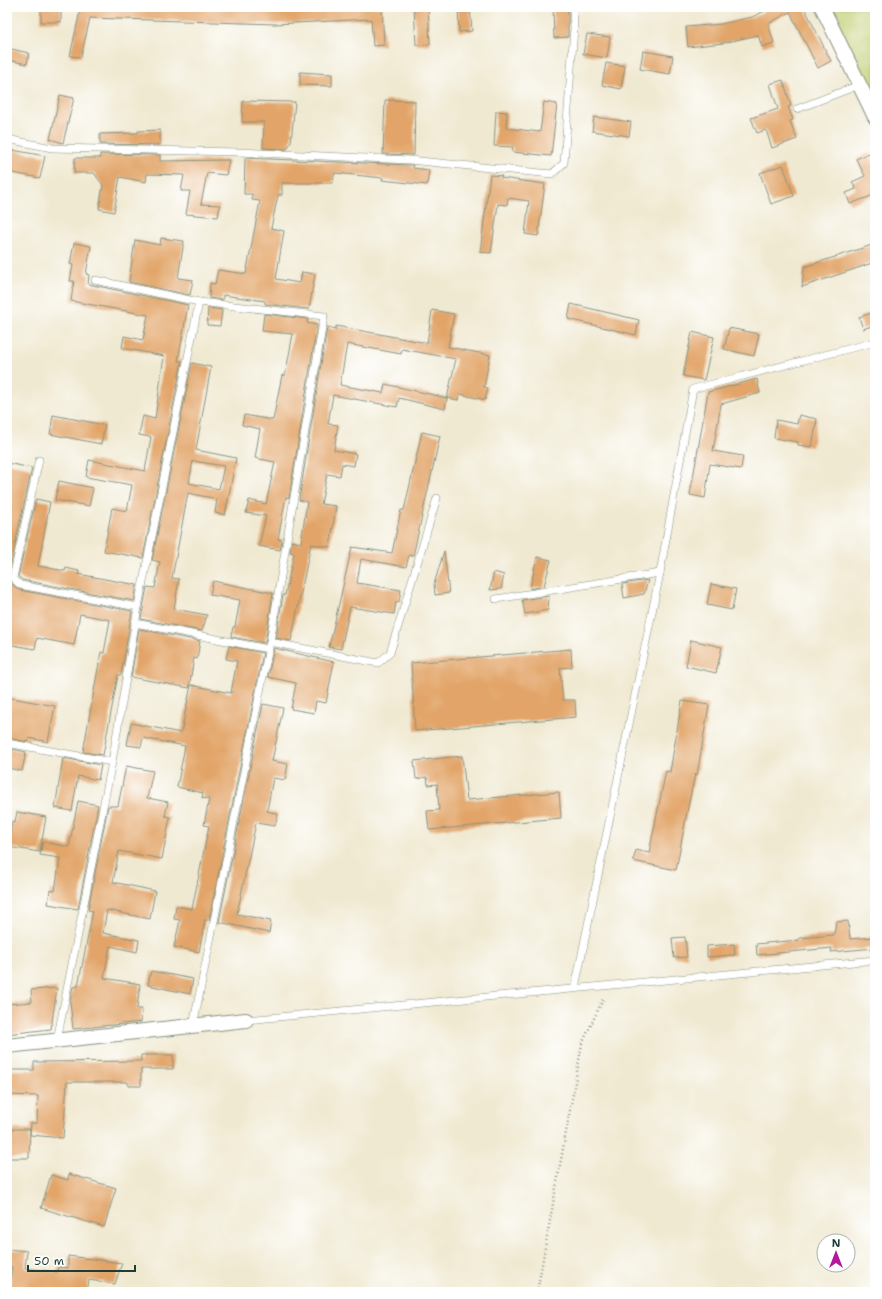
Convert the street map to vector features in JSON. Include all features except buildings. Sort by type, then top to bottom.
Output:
[{"type":"street","points":[[822,7],[875,117]]},
{"type":"street","points":[[7,1046],[246,1020]]},
{"type":"lane","points":[[7,139],[52,148],[238,152],[409,160],[552,174],[564,164],[574,28],[573,7]]},
{"type":"lane","points":[[797,108],[859,85]]},
{"type":"lane","points":[[95,280],[199,302],[324,316],[269,646],[193,1026]]},
{"type":"lane","points":[[57,1040],[112,762],[138,607],[199,302]]},
{"type":"lane","points":[[575,988],[660,572],[693,389],[875,342]]},
{"type":"lane","points":[[39,460],[13,578],[20,585],[138,607]]},
{"type":"lane","points":[[135,624],[378,663],[390,653],[437,498]]},
{"type":"lane","points":[[496,599],[660,572]]},
{"type":"lane","points":[[7,743],[112,762]]},
{"type":"lane","points":[[246,1020],[875,960]]},
{"type":"path","points":[[537,1292],[582,1044],[609,985]]},
{"type":"green space","points":[[826,7],[875,7],[875,107]]}]
